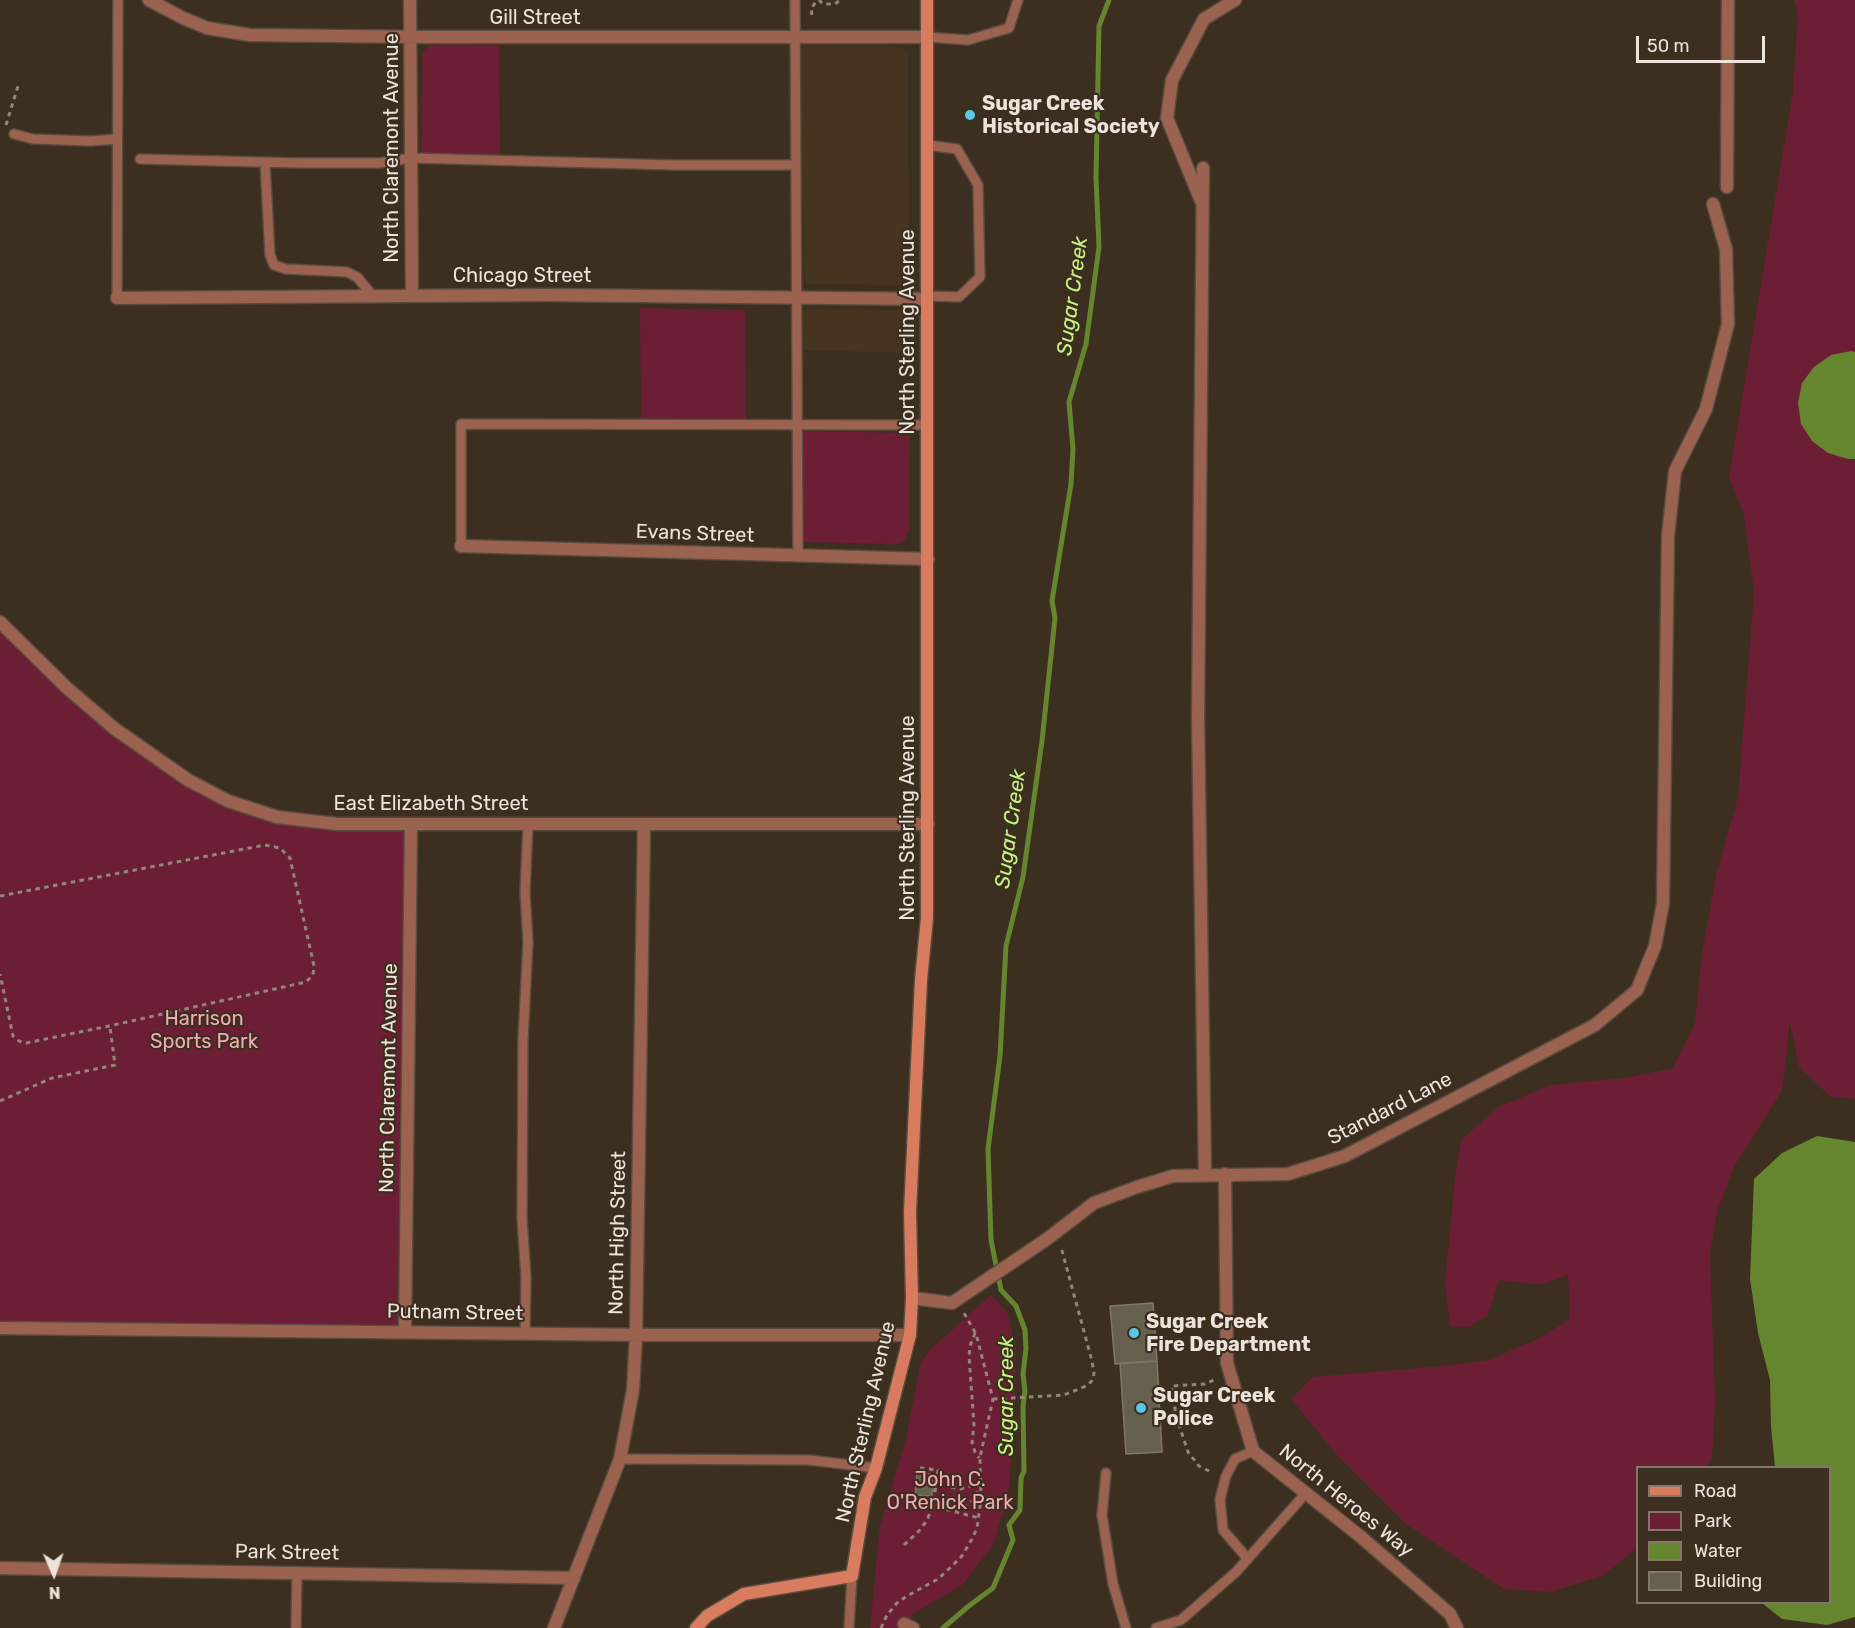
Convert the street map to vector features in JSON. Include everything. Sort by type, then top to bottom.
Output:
[{"type":"main road","name":"North Sterling Avenue","points":[[852,1576],[866,1497],[876,1468],[910,1335],[912,1298],[910,1212],[921,980],[927,918],[927,0]]},
{"type":"main road","points":[[696,1628],[708,1616],[744,1594],[852,1576]]},
{"type":"street","name":"Gill Street","points":[[149,0],[207,28],[250,35],[927,37]]},
{"type":"street","name":"North Claremont Avenue","points":[[410,0],[412,295]]},
{"type":"street","points":[[1203,206],[1167,118],[1172,80],[1204,19],[1235,0]]},
{"type":"street","points":[[1727,187],[1728,0]]},
{"type":"street","points":[[1203,168],[1198,717],[1205,1175]]},
{"type":"street","name":"Standard Lane","points":[[912,1298],[952,1303],[1047,1239],[1094,1203],[1137,1187],[1173,1176],[1288,1174],[1345,1156],[1595,1025],[1637,990],[1655,946],[1663,903],[1668,536],[1675,471],[1706,410],[1728,324],[1726,249],[1713,204]]},
{"type":"street","name":"Chicago Street","points":[[117,298],[412,295],[927,297]]},
{"type":"street","name":"Evans Street","points":[[461,546],[928,559]]},
{"type":"street","name":"East Elizabeth Street","points":[[0,622],[67,688],[116,729],[188,780],[228,801],[277,817],[337,824],[411,825],[928,824]]},
{"type":"street","name":"North High Street","points":[[554,1628],[620,1459],[633,1390],[636,1335],[644,824]]},
{"type":"street","name":"North Claremont Avenue","points":[[405,1331],[411,825]]},
{"type":"street","name":"North Heroes Way","points":[[1225,1174],[1227,1363],[1253,1451],[1361,1537],[1450,1614],[1457,1628]]},
{"type":"street","name":"Putnam Street","points":[[0,1328],[636,1335],[910,1335]]},
{"type":"street","name":"Park Street","points":[[0,1568],[574,1578]]},
{"type":"lane","points":[[117,298],[118,0]]},
{"type":"lane","points":[[795,0],[798,556]]},
{"type":"lane","points":[[927,37],[968,40],[1009,28],[1018,0]]},
{"type":"lane","points":[[14,134],[33,139],[91,141],[117,139]]},
{"type":"lane","points":[[927,145],[957,149],[978,185],[980,277],[959,297],[927,297]]},
{"type":"lane","points":[[140,159],[265,163],[380,163],[411,158],[674,165],[796,165]]},
{"type":"lane","points":[[265,163],[270,255],[274,265],[286,269],[347,272],[357,277],[373,296]]},
{"type":"lane","points":[[461,546],[461,424],[927,425]]},
{"type":"lane","points":[[525,1333],[526,1278],[522,1219],[523,1039],[528,942],[525,880],[528,824]]},
{"type":"lane","points":[[1248,1559],[1223,1530],[1220,1499],[1226,1476],[1235,1459],[1253,1451]]},
{"type":"lane","points":[[620,1459],[809,1460],[876,1468]]},
{"type":"lane","points":[[1107,1473],[1102,1515],[1113,1584],[1126,1628]]},
{"type":"lane","points":[[1156,1628],[1181,1620],[1236,1572],[1306,1493]]},
{"type":"lane","points":[[296,1628],[297,1572]]},
{"type":"lane","name":"North Sterling Avenue","points":[[849,1628],[852,1576]]},
{"type":"path","points":[[812,15],[812,9],[818,0],[823,4],[835,4],[840,0]]},
{"type":"path","points":[[5,129],[18,86]]},
{"type":"path","points":[[0,896],[265,845],[280,848],[290,858],[314,966],[313,975],[306,982],[26,1043],[13,1036],[0,974]]},
{"type":"path","points":[[0,1101],[52,1078],[115,1065],[110,1026]]},
{"type":"path","points":[[993,1400],[1062,1396],[1093,1380],[1094,1373],[1061,1247]]},
{"type":"path","points":[[881,1628],[887,1615],[897,1603],[938,1579],[962,1556],[972,1539],[979,1518],[980,1460],[993,1400],[976,1333],[964,1313]]},
{"type":"path","points":[[976,1333],[971,1341],[969,1356],[974,1425],[972,1442],[980,1460]]},
{"type":"path","points":[[1209,1471],[1199,1466],[1188,1452],[1176,1416],[1172,1386],[1205,1384],[1216,1379]]},
{"type":"path","points":[[904,1545],[920,1530],[933,1506],[938,1470],[920,1468]]},
{"type":"path","points":[[951,1487],[960,1489],[980,1483]]},
{"type":"path","points":[[952,1511],[974,1500],[980,1483]]},
{"type":"path","points":[[933,1506],[979,1518]]},
{"type":"shaded area","points":[[799,46],[901,47],[908,53],[909,279],[902,285],[805,284]]},
{"type":"shaded area","points":[[804,309],[902,310],[908,320],[909,353],[803,350]]},
{"type":"green space","points":[[1794,0],[1855,0],[1855,1099],[1831,1097],[1799,1067],[1790,1022],[1782,1091],[1735,1165],[1717,1211],[1710,1254],[1715,1401],[1712,1458],[1707,1466],[1636,1466],[1636,1549],[1602,1576],[1550,1592],[1504,1589],[1406,1524],[1337,1455],[1291,1399],[1313,1377],[1489,1360],[1542,1337],[1570,1319],[1568,1275],[1540,1285],[1499,1280],[1488,1315],[1469,1327],[1450,1326],[1445,1283],[1461,1140],[1498,1107],[1551,1085],[1625,1078],[1673,1068],[1695,1023],[1702,953],[1716,875],[1738,797],[1754,592],[1744,515],[1729,476],[1793,91],[1798,13]]},
{"type":"green space","points":[[429,46],[499,46],[500,154],[421,153],[422,53]]},
{"type":"green space","points":[[640,308],[745,310],[746,420],[641,420]]},
{"type":"green space","points":[[800,431],[910,433],[909,530],[904,541],[896,544],[799,542]]},
{"type":"green space","name":"Harrison Sports Park","points":[[0,622],[67,688],[188,780],[277,817],[411,825],[405,1331],[0,1328]]},
{"type":"green space","name":"John C. O'Renick Park","points":[[991,1295],[1007,1312],[1016,1347],[1015,1411],[1008,1496],[993,1545],[962,1585],[913,1614],[905,1628],[870,1628],[880,1526],[905,1443],[921,1362],[930,1350]]},
{"type":"water","points":[[1855,352],[1855,459],[1828,453],[1812,441],[1801,424],[1798,403],[1802,383],[1814,367],[1831,355]]},
{"type":"water","points":[[1817,1136],[1855,1142],[1855,1617],[1827,1625],[1782,1619],[1763,1604],[1831,1604],[1831,1466],[1775,1466],[1770,1380],[1758,1333],[1750,1279],[1754,1179],[1782,1153]]},
{"type":"building","name":"Sugar Creek Fire Department","points":[[1153,1303],[1157,1361],[1115,1364],[1110,1306]]},
{"type":"building","name":"Sugar Creek Police","points":[[1157,1361],[1162,1452],[1126,1454],[1120,1363]]},
{"type":"building","points":[[917,1473],[933,1474],[932,1481],[935,1481],[935,1491],[932,1490],[932,1496],[915,1495]]},
{"type":"waterway","name":"Sugar Creek","points":[[943,1628],[993,1588],[1013,1540],[1009,1525],[1020,1510],[1021,1478],[1024,1471],[1025,1330],[1016,1306],[1001,1290],[991,1240],[988,1149],[1000,1056],[1006,946],[1023,877],[1042,741],[1055,618],[1052,601],[1071,484],[1073,449],[1069,402],[1086,344],[1099,247],[1096,178],[1099,26],[1109,0]]},
{"type":"place","name":"Sugar Creek Historical Society","points":[[970,115]]},
{"type":"place","name":"Sugar Creek Fire Department","points":[[1134,1333]]},
{"type":"place","name":"Sugar Creek Police","points":[[1141,1408]]}]
